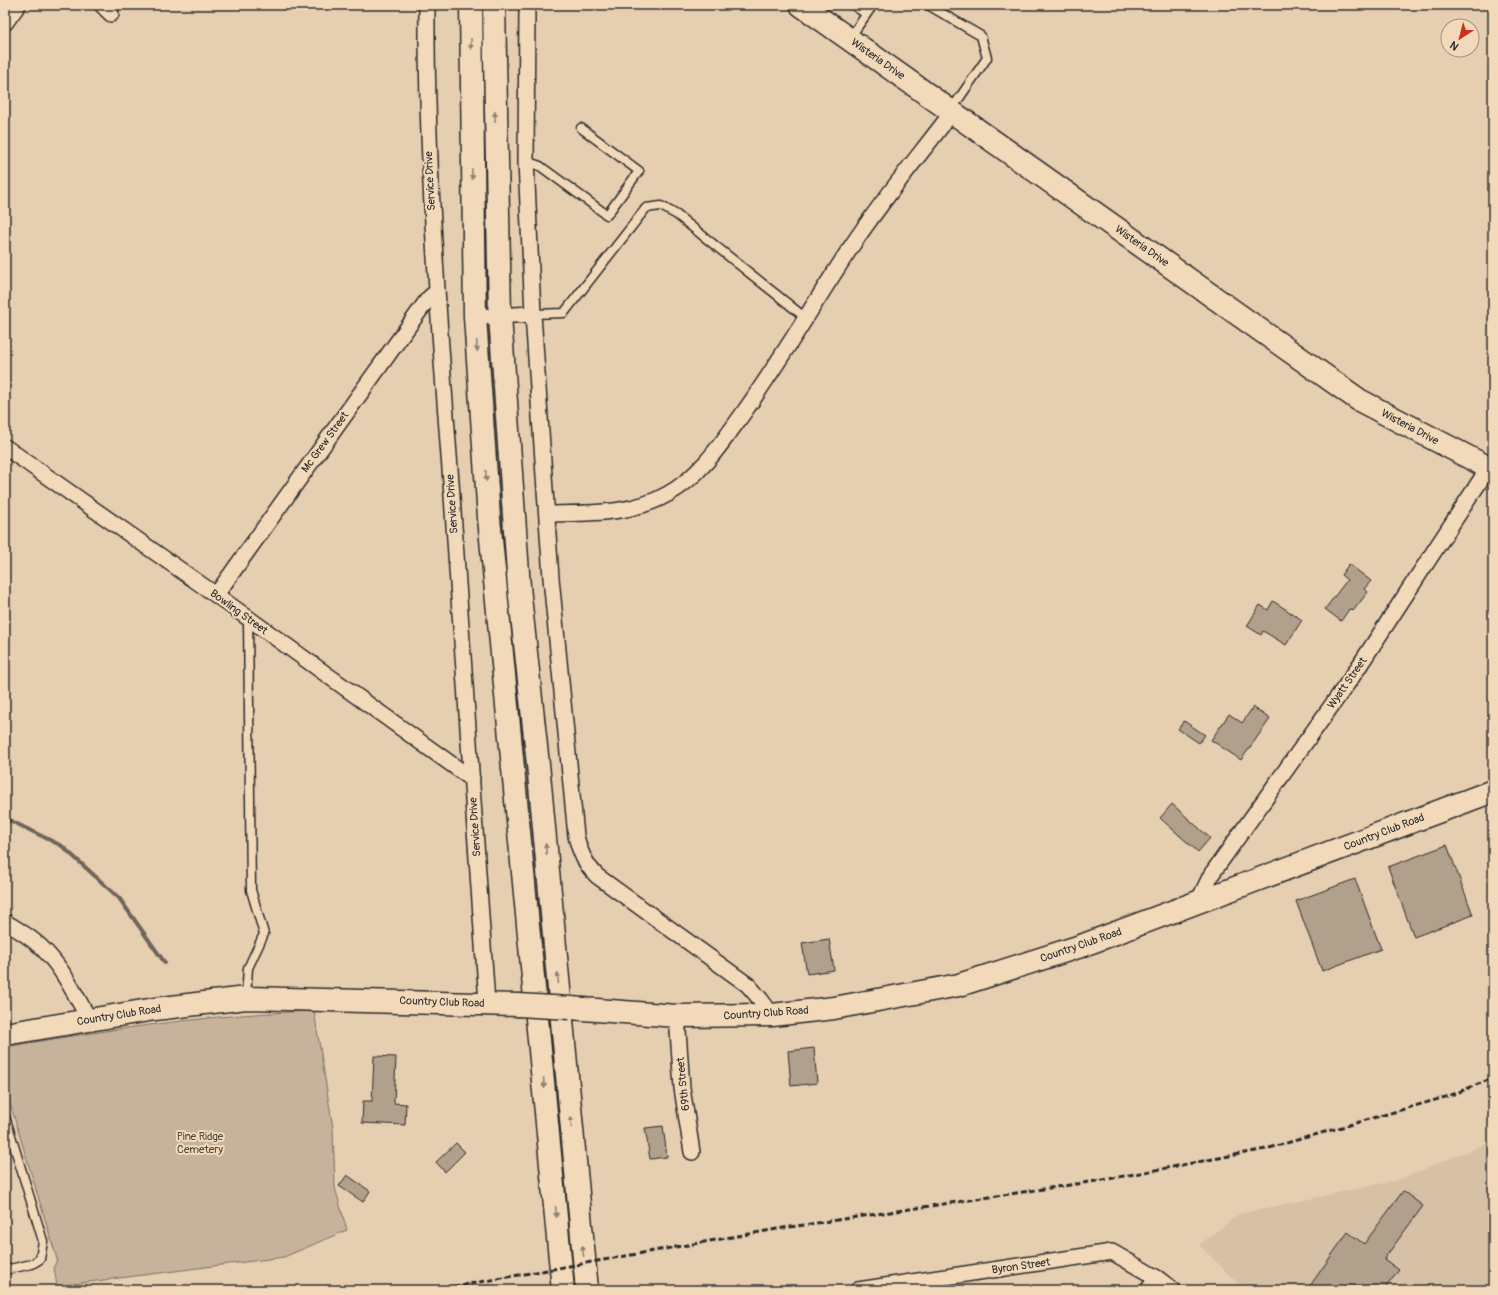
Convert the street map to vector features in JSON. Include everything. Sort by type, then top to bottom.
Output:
[{"type":"main road","points":[[470,5],[476,317],[489,518],[563,1290]]},
{"type":"main road","points":[[494,5],[494,110],[500,316],[519,587],[540,782],[587,1290]]},
{"type":"main road","name":"Wisteria Drive","points":[[801,5],[952,110],[1359,400],[1491,466]]},
{"type":"main road","name":"Country Club Road","points":[[5,1034],[89,1019],[246,998],[487,1003],[677,1016],[772,1015],[834,1008],[959,985],[1081,946],[1493,791]]},
{"type":"street","points":[[5,23],[18,5]]},
{"type":"street","name":"Service Drive","points":[[427,5],[428,142],[436,291],[487,1003]]},
{"type":"street","points":[[527,5],[526,162],[533,314],[550,578],[577,841],[583,858],[597,876],[748,985],[772,1015]]},
{"type":"street","points":[[547,514],[620,512],[646,504],[668,494],[687,481],[704,465],[725,439],[773,371],[852,245],[952,110]]},
{"type":"street","name":"Mc Grew Street","points":[[216,595],[428,299],[436,291]]},
{"type":"street","points":[[476,317],[533,314]]},
{"type":"street","name":"Bowling Street","points":[[5,447],[216,595],[472,779]]},
{"type":"street","name":"Wyatt Street","points":[[1198,902],[1203,888],[1211,875],[1352,677],[1491,466]]},
{"type":"street","points":[[5,922],[22,931],[46,951],[64,976],[89,1019]]},
{"type":"street","name":"69th Street","points":[[677,1016],[682,1088],[692,1152]]},
{"type":"street","name":"Byron Street","points":[[858,1290],[1112,1252],[1152,1284],[1173,1290]]},
{"type":"lane","points":[[853,5],[866,14]]},
{"type":"lane","points":[[849,39],[873,5]]},
{"type":"lane","points":[[928,5],[981,36],[987,58],[952,110]]},
{"type":"lane","points":[[526,162],[540,166],[607,215],[639,171],[581,128]]},
{"type":"lane","points":[[533,314],[564,313],[646,208],[661,206],[677,215],[807,319]]},
{"type":"lane","points":[[246,998],[248,968],[264,934],[251,890],[248,618]]},
{"type":"lane","points":[[5,1116],[43,1241],[40,1259],[32,1264],[5,1270]]},
{"type":"shaded area","points":[[1493,1141],[1493,1290],[1245,1290],[1199,1245],[1239,1214],[1398,1180]]},
{"type":"green space","name":"Pine Ridge Cemetery","points":[[314,1011],[333,1128],[335,1188],[347,1230],[284,1257],[57,1286],[54,1267],[57,1259],[5,1087],[5,1047],[120,1029],[197,1019]]},
{"type":"building","points":[[1349,564],[1371,581],[1364,589],[1368,592],[1353,611],[1350,608],[1341,621],[1325,609],[1347,580],[1341,575]]},
{"type":"building","points":[[1273,601],[1302,620],[1286,645],[1263,631],[1261,635],[1247,626],[1260,605],[1268,610]]},
{"type":"building","points":[[1253,707],[1270,719],[1241,760],[1211,740],[1229,714],[1242,723]]},
{"type":"building","points":[[1184,721],[1205,735],[1199,743],[1178,729]]},
{"type":"building","points":[[1172,804],[1210,838],[1198,852],[1160,818]]},
{"type":"building","points":[[1447,845],[1473,915],[1414,937],[1388,867]]},
{"type":"building","points":[[1355,879],[1381,949],[1322,971],[1296,901]]},
{"type":"building","points":[[829,939],[834,970],[807,974],[802,943]]},
{"type":"building","points":[[814,1048],[817,1083],[791,1086],[788,1051]]},
{"type":"building","points":[[374,1056],[396,1057],[394,1103],[406,1104],[405,1125],[362,1123],[363,1101],[372,1101]]},
{"type":"building","points":[[663,1126],[667,1157],[650,1159],[645,1128]]},
{"type":"building","points":[[456,1143],[465,1152],[445,1172],[436,1162]]},
{"type":"building","points":[[347,1175],[370,1191],[363,1202],[339,1186]]},
{"type":"building","points":[[1403,1191],[1423,1206],[1384,1259],[1399,1270],[1384,1290],[1307,1290],[1348,1232],[1364,1244]]},
{"type":"waterway","points":[[5,818],[62,846],[119,898],[165,963]]},
{"type":"railway","points":[[435,1290],[777,1229],[1103,1180],[1266,1149],[1449,1096],[1493,1078]]}]
